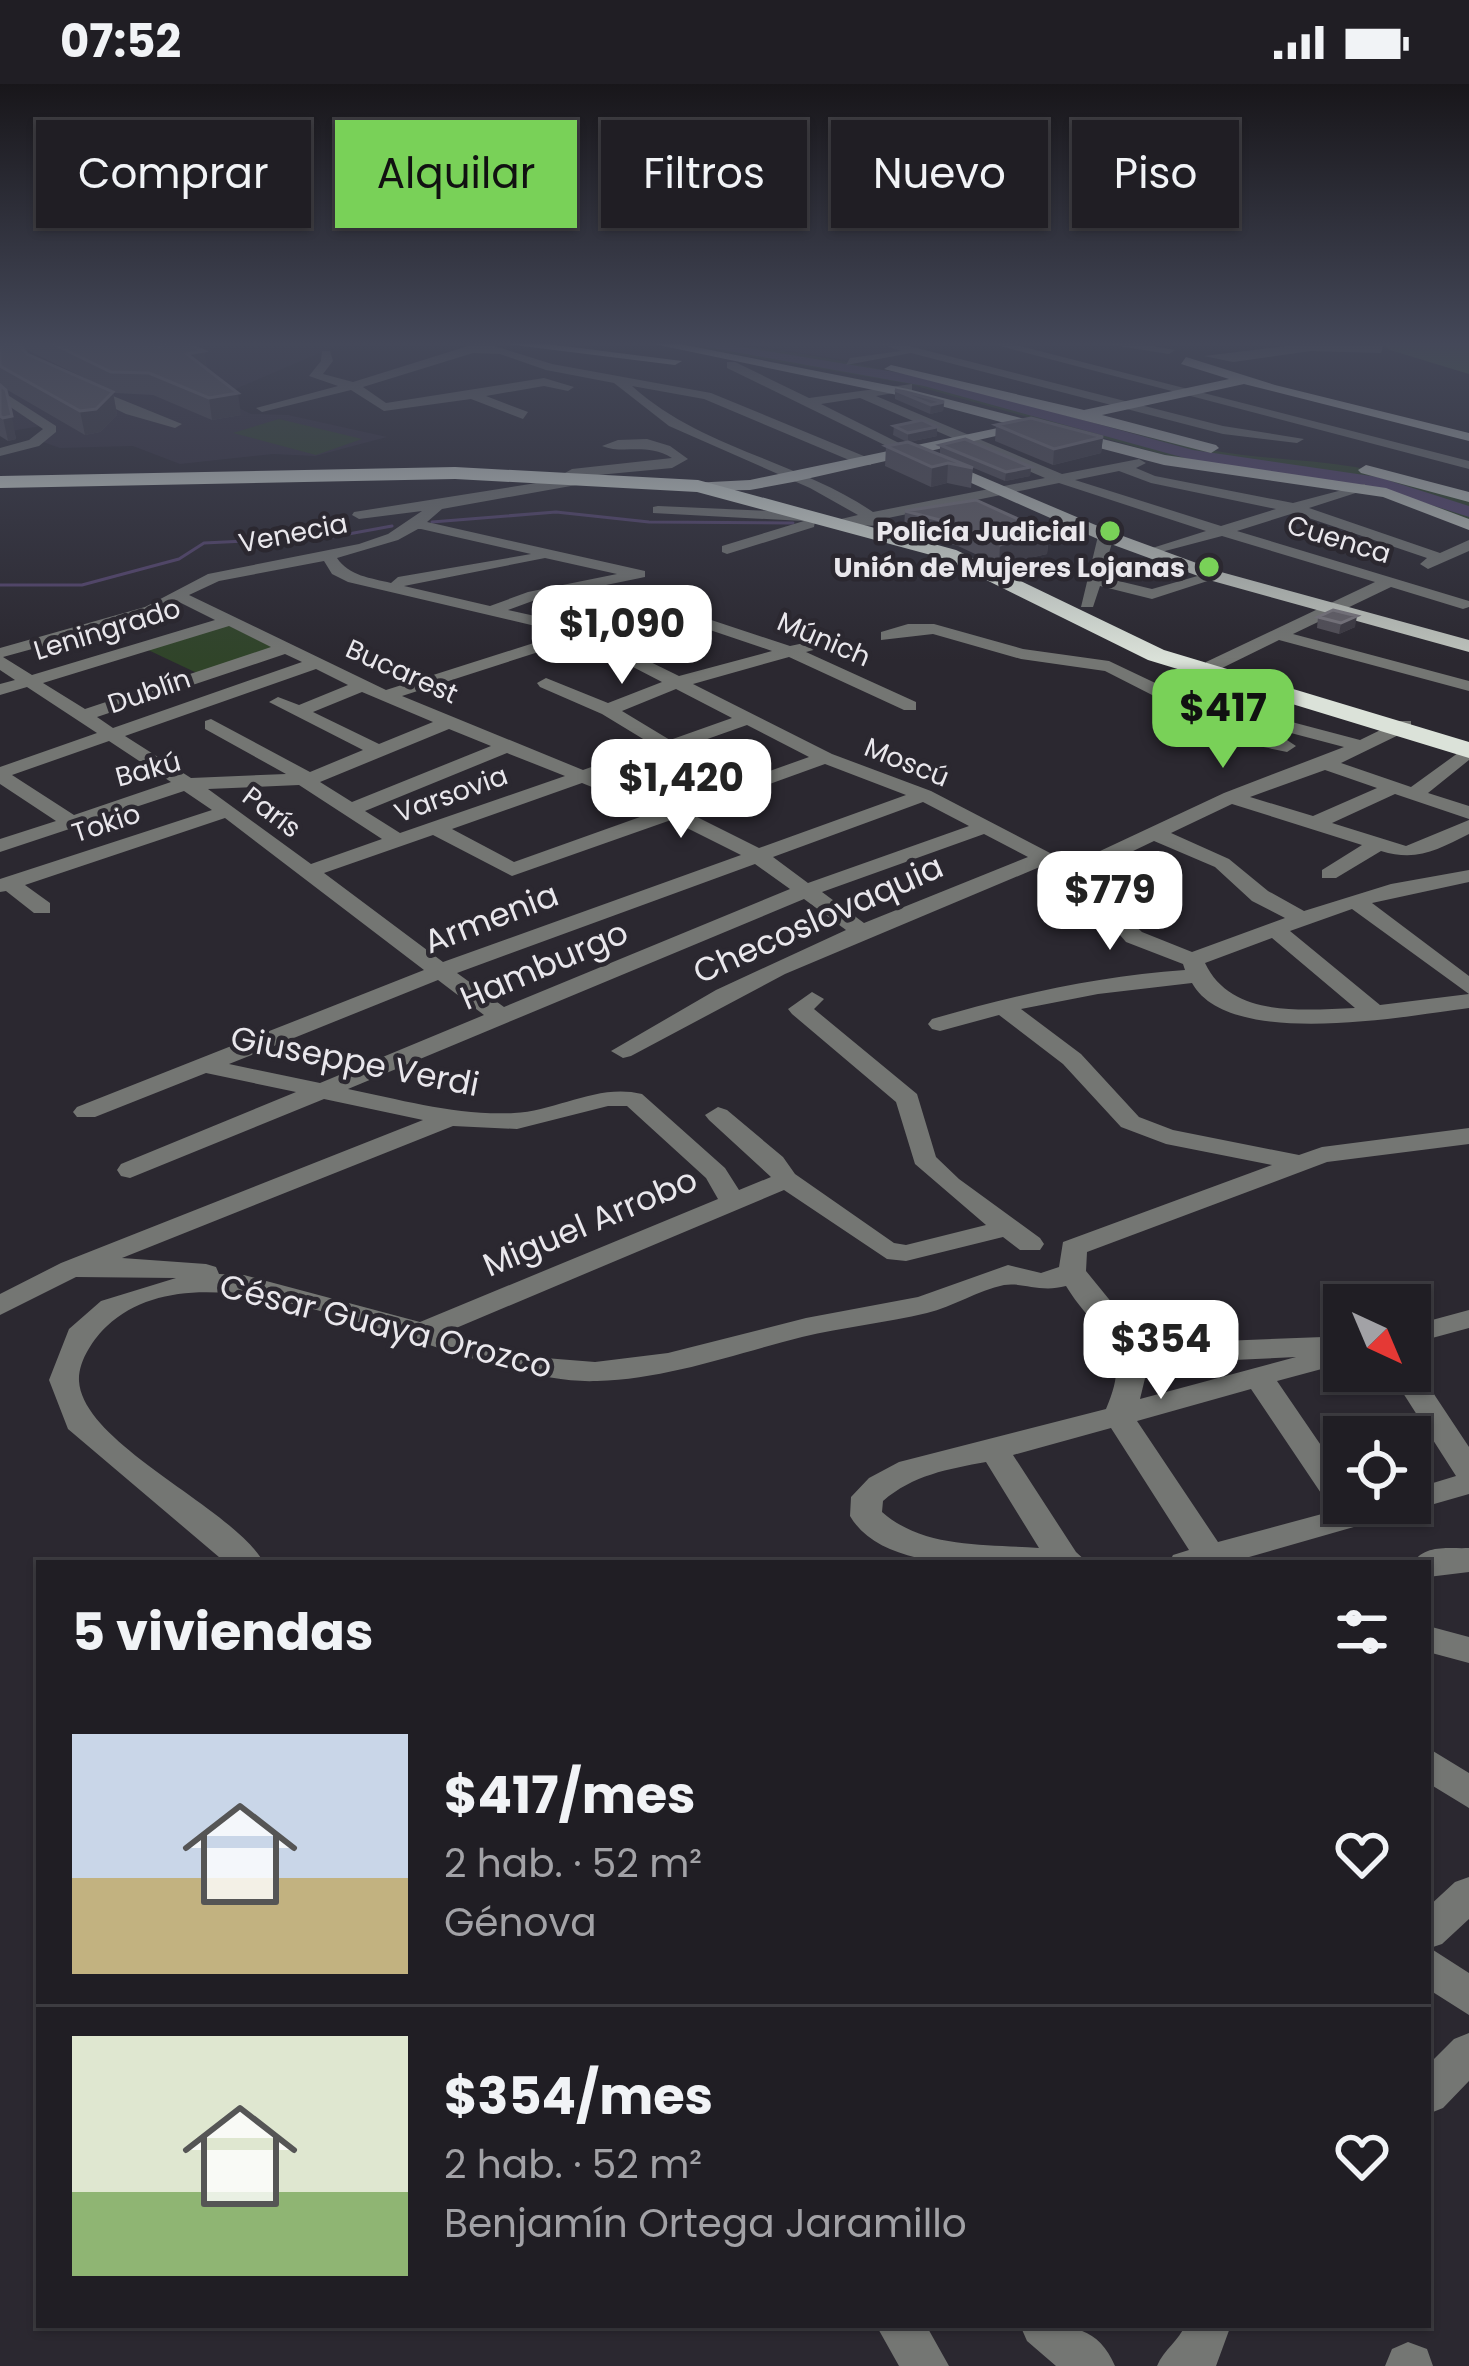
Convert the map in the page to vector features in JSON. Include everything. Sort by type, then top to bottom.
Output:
[{"type":"highway","points":[[0,482],[455,473],[598,477],[698,486],[974,563],[1156,655],[1469,747]]},
{"type":"main road","points":[[698,486],[750,485],[926,448]]},
{"type":"main road","points":[[1123,448],[1161,459],[1360,488],[1428,506],[1469,525]]},
{"type":"main road","points":[[1217,448],[1240,451]]},
{"type":"main road","points":[[910,452],[1106,536],[1215,576],[1469,646]]},
{"type":"main road","points":[[1356,468],[1403,476],[1469,497]]},
{"type":"street","points":[[554,475],[681,460],[665,448]]},
{"type":"street","points":[[734,448],[871,517],[894,538]]},
{"type":"street","points":[[758,460],[817,448]]},
{"type":"street","points":[[836,448],[866,462]]},
{"type":"street","points":[[903,448],[910,452]]},
{"type":"street","name":"Cuenca","points":[[985,448],[1056,479],[1463,604]]},
{"type":"street","points":[[1286,457],[1291,448]]},
{"type":"street","points":[[1402,448],[1469,464]]},
{"type":"street","points":[[658,510],[828,520],[871,517],[1161,459]]},
{"type":"street","points":[[1403,476],[1443,459]]},
{"type":"street","points":[[1121,467],[1177,485],[1295,508],[1441,558]]},
{"type":"street","points":[[359,515],[598,477]]},
{"type":"street","points":[[1151,553],[1360,488]]},
{"type":"street","points":[[437,505],[421,525],[639,574],[533,595],[497,608]]},
{"type":"street","points":[[727,549],[828,520]]},
{"type":"street","name":"Venecia","points":[[3,664],[154,609],[215,577],[327,554],[421,525]]},
{"type":"street","points":[[1087,604],[1106,536]]},
{"type":"street","points":[[1212,665],[1469,545]]},
{"type":"street","name":"Moscú","points":[[327,554],[345,575],[497,608],[581,633],[825,758],[924,795],[1045,858],[1134,937],[1194,968],[1209,993],[1237,1010],[1277,1016],[1374,1012],[1463,997]]},
{"type":"street","points":[[388,585],[552,556]]},
{"type":"street","points":[[1096,580],[1152,594],[1215,576]]},
{"type":"street","name":"Bucarest","points":[[175,594],[385,696],[675,814],[755,854],[860,930]]},
{"type":"street","name":"Múnich","points":[[648,604],[793,652],[910,706]]},
{"type":"street","name":"Leningrado","points":[[0,690],[230,621]]},
{"type":"street","points":[[617,650],[705,626]]},
{"type":"street","points":[[887,636],[908,628],[934,629],[1021,654],[1109,666],[1164,694],[1365,747]]},
{"type":"street","points":[[385,696],[581,633]]},
{"type":"street","points":[[1278,634],[1469,686]]},
{"type":"street","points":[[608,710],[675,683],[822,642]]},
{"type":"street","points":[[85,715],[286,648]]},
{"type":"street","name":"Dublín","points":[[0,774],[317,663]]},
{"type":"street","name":"París","points":[[3,664],[228,811],[503,1018]]},
{"type":"street","points":[[546,682],[608,710],[669,747]]},
{"type":"street","points":[[298,712],[363,685]]},
{"type":"street","points":[[278,702],[377,750]]},
{"type":"street","name":"Varsovia","points":[[308,872],[748,719]]},
{"type":"street","name":"Bakú","points":[[0,846],[186,784],[306,779],[449,722]]},
{"type":"street","points":[[211,725],[306,779],[400,842]]},
{"type":"street","points":[[1067,874],[1231,797],[1331,762],[1402,727]]},
{"type":"street","points":[[1194,728],[1331,762],[1469,813]]},
{"type":"street","points":[[349,812],[507,746]]},
{"type":"street","points":[[1315,824],[1403,791],[1469,747]]},
{"type":"street","points":[[437,829],[512,870],[825,758]]},
{"type":"street","points":[[0,774],[69,820]]},
{"type":"street","name":"Armenia","points":[[86,1112],[441,971],[924,795]]},
{"type":"street","points":[[1231,797],[1378,844],[1419,851],[1469,826]]},
{"type":"street","name":"Tokio","points":[[5,885],[228,811]]},
{"type":"street","name":"Hamburgo","points":[[130,1170],[805,891],[986,827]]},
{"type":"street","points":[[1154,833],[1222,863],[1260,896],[1305,920]]},
{"type":"street","points":[[1329,874],[1378,844]]},
{"type":"street","name":"Checoslovaquia","points":[[622,1051],[691,1011],[860,930],[1045,858]]},
{"type":"street","points":[[940,1024],[1002,1006],[1194,968],[1305,920],[1439,879],[1469,876]]},
{"type":"street","points":[[1439,879],[1469,900]]},
{"type":"street","points":[[5,885],[42,908]]},
{"type":"street","points":[[1358,903],[1463,997],[1468,1027]]},
{"type":"street","points":[[1276,930],[1374,1012]]},
{"type":"street","points":[[812,999],[800,1009],[908,1099],[924,1159],[1030,1244]]},
{"type":"street","points":[[1002,1006],[1072,1059],[1130,1122],[1166,1136],[1298,1162]]},
{"type":"street","name":"Giuseppe Verdi","points":[[207,1066],[450,1118],[517,1121],[608,1099],[633,1099],[716,1174],[731,1201]]},
{"type":"street","points":[[718,1115],[787,1180],[896,1253],[1005,1228]]},
{"type":"street","points":[[0,1306],[70,1269],[450,1118]]},
{"type":"street","points":[[1323,1349],[1168,1352],[1127,1334],[1070,1272],[1043,1240],[1004,1263],[1008,1274],[1022,1280],[1070,1272],[1298,1162],[1469,1136]]},
{"type":"street","name":"Miguel Arrobo","points":[[422,1332],[787,1180]]},
{"type":"street","points":[[70,1269],[150,1266],[203,1272],[244,1284]]},
{"type":"street","name":"César Guaya Orozco","points":[[244,1560],[79,1422],[64,1380],[79,1336],[111,1306],[183,1285],[244,1284],[422,1332],[517,1365],[596,1372],[668,1363],[806,1327],[924,1305],[1008,1274]]},
{"type":"street","points":[[1431,1329],[1469,1319]]},
{"type":"street","points":[[1118,1414],[1129,1394],[1132,1369],[1127,1334]]},
{"type":"street","points":[[1050,1560],[907,1545],[879,1532],[866,1516],[867,1497],[886,1478],[935,1460],[994,1450],[1323,1356]]},
{"type":"street","points":[[1257,1376],[1323,1472]]},
{"type":"street","points":[[1418,1392],[1469,1471]]},
{"type":"street","points":[[1118,1414],[1198,1559],[1324,1524]]},
{"type":"street","points":[[994,1450],[1068,1560]]},
{"type":"street","points":[[1431,1494],[1469,1483]]},
{"type":"street","points":[[1431,1562],[1469,1560]]},
{"type":"street","points":[[1431,1641],[1469,1650]]},
{"type":"street","points":[[1431,1765],[1469,1793]]},
{"type":"street","points":[[1431,1928],[1469,1894]]},
{"type":"street","points":[[1431,1967],[1469,1997]]},
{"type":"street","points":[[1431,2091],[1469,2052]]},
{"type":"street","points":[[900,2328],[926,2366]]},
{"type":"street","points":[[1047,2328],[1092,2366]]},
{"type":"street","points":[[1180,2366],[1199,2350],[1207,2328]]},
{"type":"shaded area","points":[[140,448],[343,448],[315,456],[273,454],[180,464]]},
{"type":"green space","points":[[291,448],[335,448],[316,455]]},
{"type":"green space","points":[[1142,448],[1203,448],[1370,470],[1469,500],[1469,522],[1420,499],[1373,486]]},
{"type":"green space","points":[[228,625],[277,648],[199,674],[146,649]]},
{"type":"building","points":[[891,448],[924,448],[973,468],[948,463],[932,467]]},
{"type":"building","points":[[949,448],[987,448],[1031,467],[1006,472]]},
{"type":"building","points":[[976,500],[1049,533],[1000,545],[959,525],[905,511]]},
{"type":"building","points":[[1333,610],[1357,616],[1341,623],[1318,617]]},
{"type":"waterway","points":[[1168,448],[1378,482],[1469,512]]},
{"type":"waterway","points":[[432,522],[556,512],[649,522],[793,523]]},
{"type":"waterway","points":[[0,585],[82,585],[179,559],[204,543],[332,537],[392,526]]},
{"type":"place","name":"Policía Judicial","points":[[1110,531]]},
{"type":"place","name":"Unión de Mujeres Lojanas","points":[[1209,567]]}]
